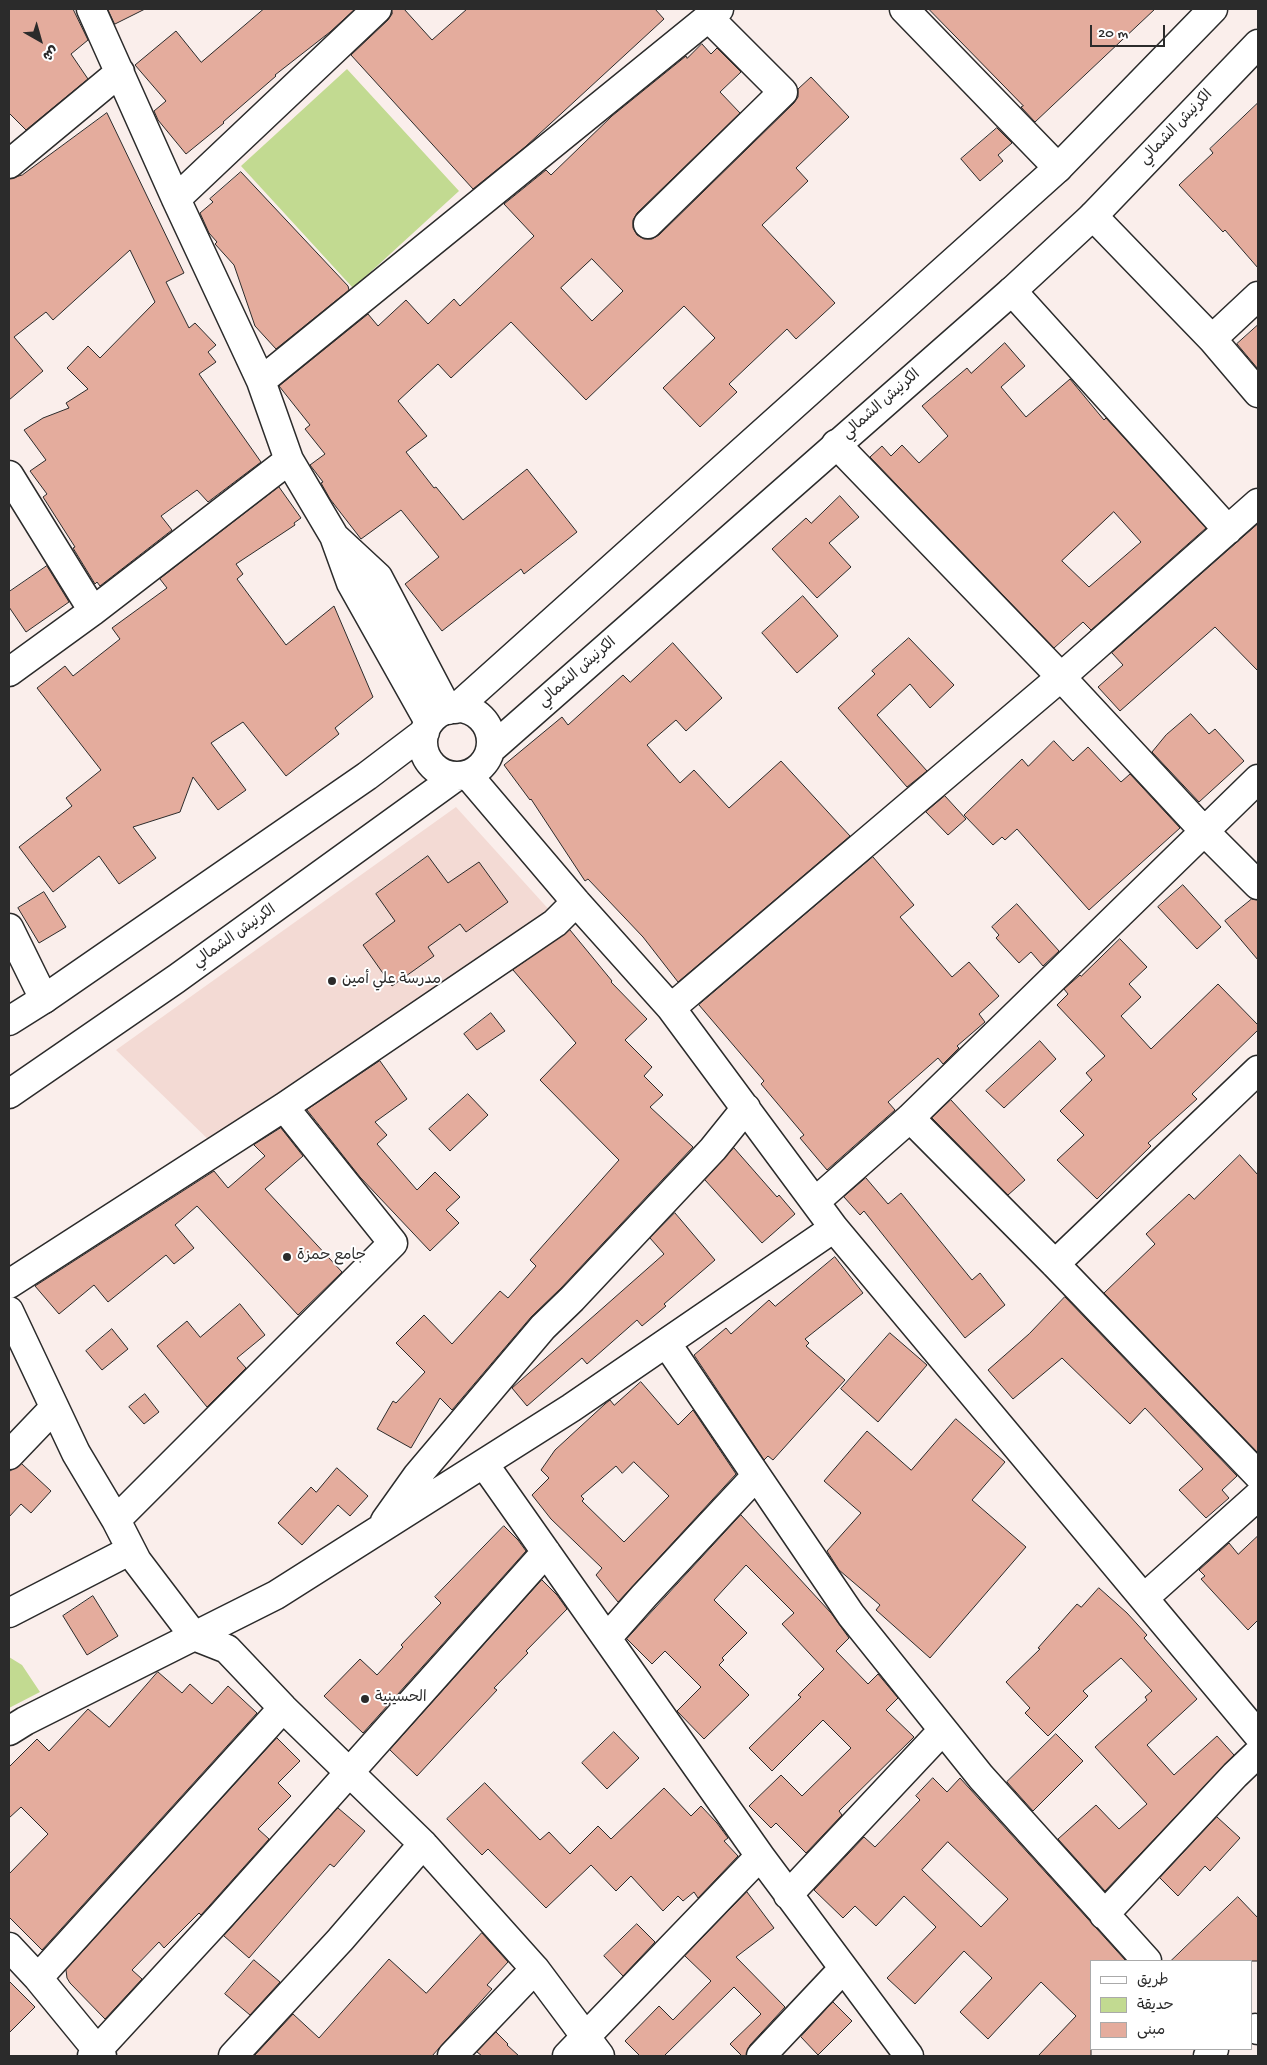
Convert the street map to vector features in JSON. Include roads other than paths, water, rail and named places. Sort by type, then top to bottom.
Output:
[{"type":"street","points":[[91,9],[176,199],[261,381],[290,460],[334,536],[378,577],[439,718]]},
{"type":"street","points":[[176,199],[377,9]]},
{"type":"street","points":[[904,9],[1058,168]]},
{"type":"street","points":[[9,1021],[44,999],[358,781],[439,718],[1058,168],[1213,9]]},
{"type":"street","points":[[261,381],[714,14],[783,92],[648,224]]},
{"type":"street","name":"الكرنيش الشمالي","points":[[490,750],[1012,291],[1094,216],[1258,44]]},
{"type":"street","points":[[9,164],[120,72]]},
{"type":"street","points":[[1094,216],[1212,339],[1258,393]]},
{"type":"street","points":[[1012,291],[1228,530]]},
{"type":"street","points":[[1212,339],[1258,296]]},
{"type":"street","points":[[836,444],[1061,677],[1205,832],[1258,885]]},
{"type":"street","points":[[9,672],[93,611],[290,460]]},
{"type":"street","points":[[9,475],[93,611]]},
{"type":"street","points":[[671,1008],[1061,677],[1258,503]]},
{"type":"street","points":[[471,712],[488,727],[491,738],[490,750],[485,761],[477,769],[463,776],[447,775],[437,770],[430,763],[423,743],[439,718],[471,712]]},
{"type":"street","points":[[463,776],[671,1008],[834,1228],[1258,1735]]},
{"type":"street","name":"الكرنيش الشمالي","points":[[9,1094],[176,979],[463,776]]},
{"type":"street","points":[[816,1202],[910,1118],[1258,779]]},
{"type":"street","points":[[9,1284],[284,1107],[555,922],[576,902]]},
{"type":"street","points":[[9,928],[44,999]]},
{"type":"street","points":[[1055,1264],[1258,1070]]},
{"type":"street","points":[[116,1520],[393,1243],[284,1107]]},
{"type":"street","points":[[378,1531],[417,1476],[543,1327],[572,1299],[707,1155],[746,1108]]},
{"type":"street","points":[[910,1118],[1055,1264],[1258,1475]]},
{"type":"street","points":[[9,1732],[25,1721],[276,1595],[484,1464],[667,1344],[834,1228]]},
{"type":"street","points":[[9,1311],[76,1453],[116,1520],[137,1561],[194,1636],[227,1649],[283,1708],[423,1844],[535,1969],[584,2050],[760,1856]]},
{"type":"street","points":[[667,1344],[850,1615],[981,1776],[1146,1960]]},
{"type":"street","points":[[9,1455],[54,1408]]},
{"type":"street","points":[[484,1464],[760,1856],[843,1969],[899,2052]]},
{"type":"street","points":[[606,1638],[756,1476]]},
{"type":"street","points":[[1144,1598],[1258,1496]]},
{"type":"street","points":[[9,1612],[131,1550]]},
{"type":"street","points":[[9,1947],[38,1978],[97,2054],[546,1552]]},
{"type":"street","points":[[38,1978],[283,1708]]},
{"type":"street","points":[[788,1895],[943,1730]]},
{"type":"street","points":[[1104,1915],[1258,1753]]},
{"type":"street","points":[[233,2056],[340,1940],[423,1844]]},
{"type":"street","points":[[452,2056],[535,1969]]},
{"type":"street","points":[[761,2056],[843,1969]]},
{"type":"place","name":"مدرسة علي أمين","points":[[332,981]]},
{"type":"place","name":"جامع حمزة","points":[[287,1257]]},
{"type":"place","name":"الحسينية","points":[[365,1699]]}]
